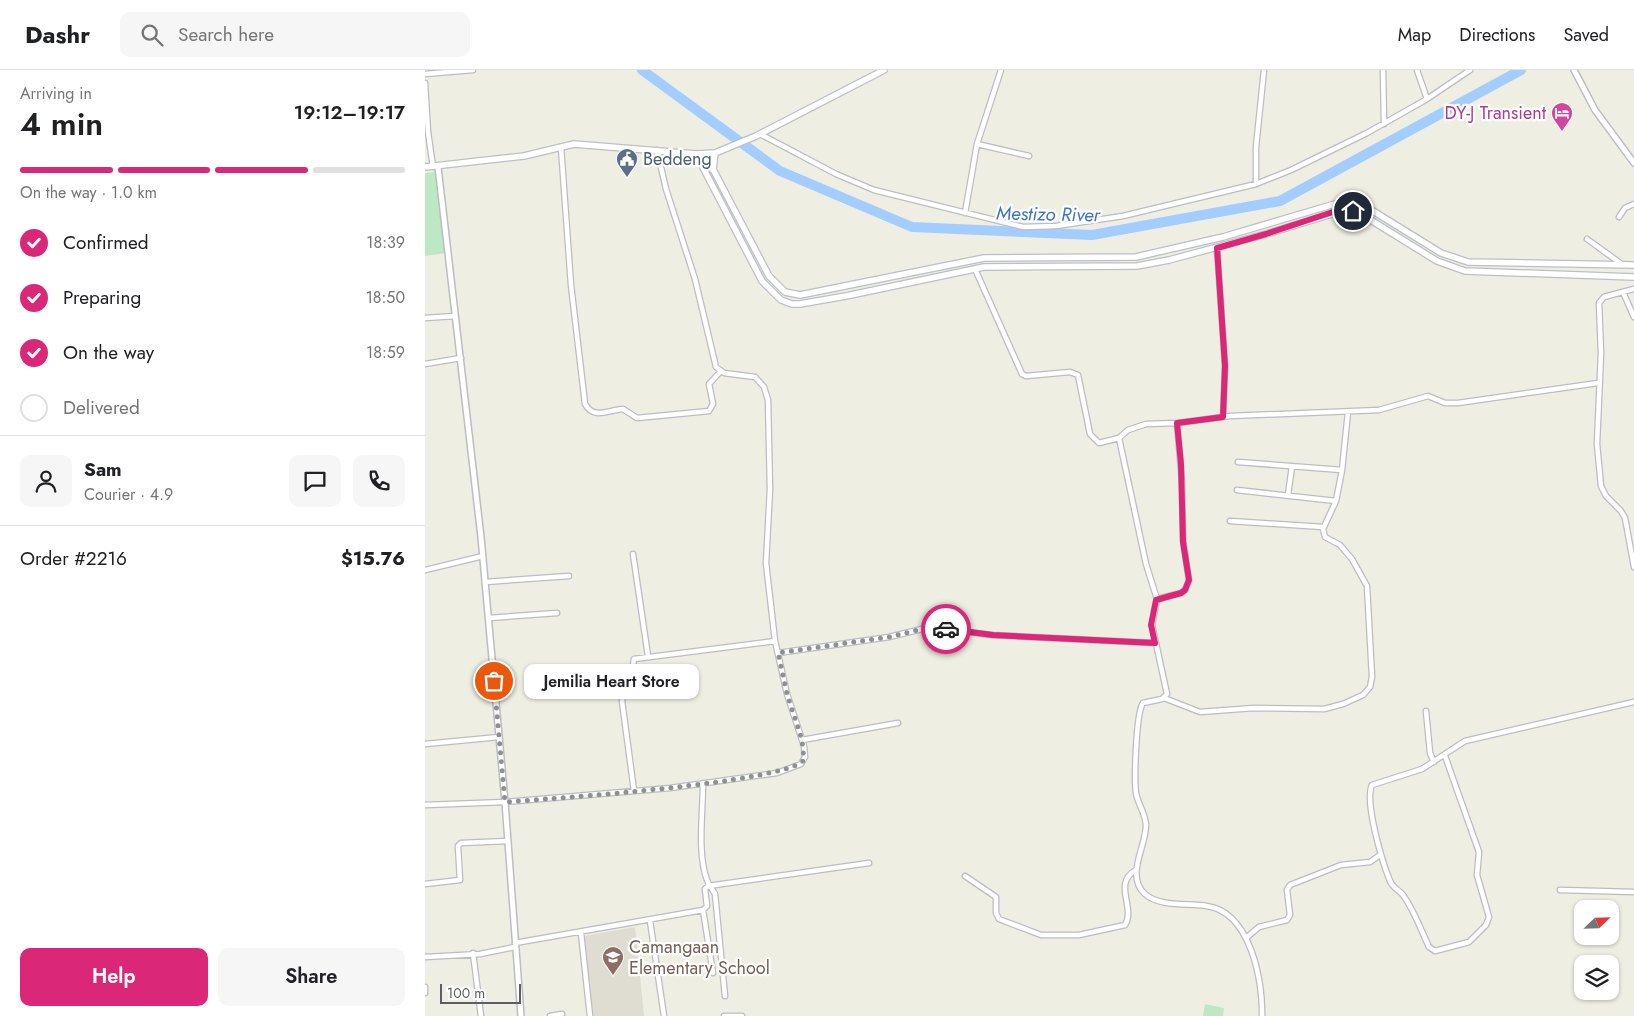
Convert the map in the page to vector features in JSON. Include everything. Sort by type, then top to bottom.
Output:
[{"type":"main road","points":[[425,167],[524,156],[561,147],[585,144],[695,154],[717,152],[758,135],[884,70]]},
{"type":"main road","points":[[713,172],[717,152]]},
{"type":"main road","points":[[687,153],[705,172]]},
{"type":"main road","points":[[695,154],[762,281],[781,300],[800,304],[975,269],[1137,266],[1217,248],[1345,210],[1361,214],[1437,261],[1465,271],[1634,276]]},
{"type":"main road","points":[[705,154],[769,276],[785,292],[800,295],[984,258],[1089,259],[1136,257],[1223,237],[1345,201],[1365,206],[1441,253],[1467,262],[1634,265]]},
{"type":"main road","points":[[1223,237],[1226,245]]},
{"type":"main road","points":[[1603,276],[1604,265]]},
{"type":"main road","points":[[878,280],[879,289]]},
{"type":"street","points":[[425,74],[473,70]]},
{"type":"street","points":[[965,212],[977,144],[1001,70]]},
{"type":"street","points":[[1256,184],[1256,147],[1264,70]]},
{"type":"street","points":[[1383,70],[1384,124]]},
{"type":"street","points":[[1417,70],[1427,99]]},
{"type":"street","points":[[758,135],[836,174],[875,190],[1023,227],[1056,226],[1123,216],[1256,184],[1291,170],[1384,124],[1427,99],[1470,70]]},
{"type":"street","points":[[1574,70],[1595,110],[1634,163]]},
{"type":"street","points":[[425,83],[427,132],[436,167],[461,358],[483,556],[505,802],[521,1016]]},
{"type":"street","points":[[977,144],[1029,156]]},
{"type":"street","points":[[561,147],[571,286],[585,404],[589,410],[597,414],[623,410],[637,418],[709,411],[713,404],[709,384],[721,372]]},
{"type":"street","points":[[425,805],[505,802],[703,783],[777,773],[798,766],[805,756],[802,740],[787,694],[775,641],[766,563],[770,488],[767,395],[762,384],[755,377],[721,372],[715,364],[695,279],[666,189],[657,150]]},
{"type":"street","points":[[1619,217],[1625,208],[1634,204]]},
{"type":"street","points":[[1587,239],[1623,265]]},
{"type":"street","points":[[1217,248],[1225,366],[1223,417]]},
{"type":"street","points":[[975,269],[1022,374],[1027,376],[1075,373],[1081,386],[1090,434],[1099,443],[1119,438],[1141,424],[1177,423],[1223,417],[1385,409],[1424,396],[1432,397],[1445,403],[1458,403],[1598,383]]},
{"type":"street","points":[[1634,289],[1604,297],[1599,303],[1601,353],[1598,383],[1597,444],[1601,486],[1606,496],[1621,511],[1625,518],[1634,567]]},
{"type":"street","points":[[1623,292],[1634,317]]},
{"type":"street","points":[[425,318],[455,316]]},
{"type":"street","points":[[425,364],[461,358]]},
{"type":"street","points":[[1262,1016],[1256,964],[1246,938],[1230,916],[1221,910],[1150,898],[1140,887],[1136,870],[1145,833],[1144,814],[1136,792],[1137,718],[1143,703],[1164,698],[1199,712],[1254,708],[1314,710],[1343,704],[1367,691],[1372,677],[1368,590],[1352,559],[1340,545],[1325,537],[1323,527],[1336,501],[1342,470],[1348,412]]},
{"type":"street","points":[[1157,599],[1181,593],[1185,590],[1189,580],[1183,542],[1181,464],[1177,423]]},
{"type":"street","points":[[1119,438],[1145,564],[1157,599],[1152,618],[1155,643],[1167,692],[1164,698]]},
{"type":"street","points":[[1238,462],[1342,470]]},
{"type":"street","points":[[1288,496],[1292,466]]},
{"type":"street","points":[[1237,490],[1336,501]]},
{"type":"street","points":[[1230,521],[1323,527]]},
{"type":"street","points":[[633,554],[648,656]]},
{"type":"street","points":[[425,570],[483,556]]},
{"type":"street","points":[[485,582],[569,576]]},
{"type":"street","points":[[489,618],[557,613]]},
{"type":"street","points":[[778,653],[889,637],[930,627],[993,635],[1155,643]]},
{"type":"street","points":[[634,791],[622,698],[629,688],[633,661],[648,656],[775,641]]},
{"type":"street","points":[[1445,756],[1479,852],[1477,874],[1489,912],[1486,926],[1469,942],[1438,951],[1432,950],[1403,894],[1391,884],[1385,863],[1379,855],[1370,799],[1372,785],[1422,769],[1445,756],[1465,741],[1634,702]]},
{"type":"street","points":[[1426,711],[1430,753],[1434,762]]},
{"type":"street","points":[[802,740],[898,723]]},
{"type":"street","points":[[425,744],[499,737]]},
{"type":"street","points":[[703,783],[703,811],[700,828],[707,879],[715,894],[725,996]]},
{"type":"street","points":[[425,884],[460,880],[459,846],[461,844],[508,840]]},
{"type":"street","points":[[1246,938],[1259,927],[1287,920],[1290,915],[1287,890],[1290,885],[1341,865],[1370,862],[1379,855]]},
{"type":"street","points":[[425,958],[473,953],[703,910],[707,906],[705,888],[710,886],[869,863]]},
{"type":"street","points":[[965,876],[996,897],[996,913],[1000,920],[1033,933],[1053,936],[1079,935],[1125,925],[1128,914],[1124,887],[1129,874],[1136,870]]},
{"type":"street","points":[[1561,890],[1634,892]]},
{"type":"street","points":[[703,910],[713,973]]},
{"type":"street","points":[[650,921],[664,1016]]},
{"type":"street","points":[[581,933],[590,1016]]},
{"type":"street","points":[[473,953],[481,1016]]},
{"type":"street","points":[[425,987],[425,993]]},
{"type":"street","points":[[549,1016],[561,1014]]},
{"type":"street","points":[[724,1016],[742,1016]]},
{"type":"shaded area","name":"Camangaan Elementary School","points":[[635,927],[644,1016],[591,1016],[583,936]]},
{"type":"green space","points":[[436,172],[446,253],[425,256],[425,173]]},
{"type":"green space","points":[[1205,1004],[1224,1008],[1223,1016],[1203,1016]]},
{"type":"waterway","name":"Mestizo River","points":[[642,70],[780,171],[912,227],[1092,235],[1280,201],[1521,70]]},
{"type":"way so far","points":[[494,681],[505,802],[670,788],[777,773],[801,764],[805,753],[787,694],[778,653],[889,637],[930,627],[946,629]]},
{"type":"place","name":"DY-J Transient","points":[[1562,132]]},
{"type":"place","name":"Beddeng","points":[[627,178]]},
{"type":"place","name":"Jemilia Heart Store","points":[[494,681]]},
{"type":"place","name":"Camangaan Elementary School","points":[[613,976]]},
{"type":"route","points":[[946,629],[993,635],[1050,636],[1155,643],[1151,625],[1156,600],[1176,596],[1181,593],[1185,590],[1189,580],[1183,542],[1181,464],[1177,423],[1223,417],[1225,366],[1217,248],[1336,211],[1353,211]]}]
